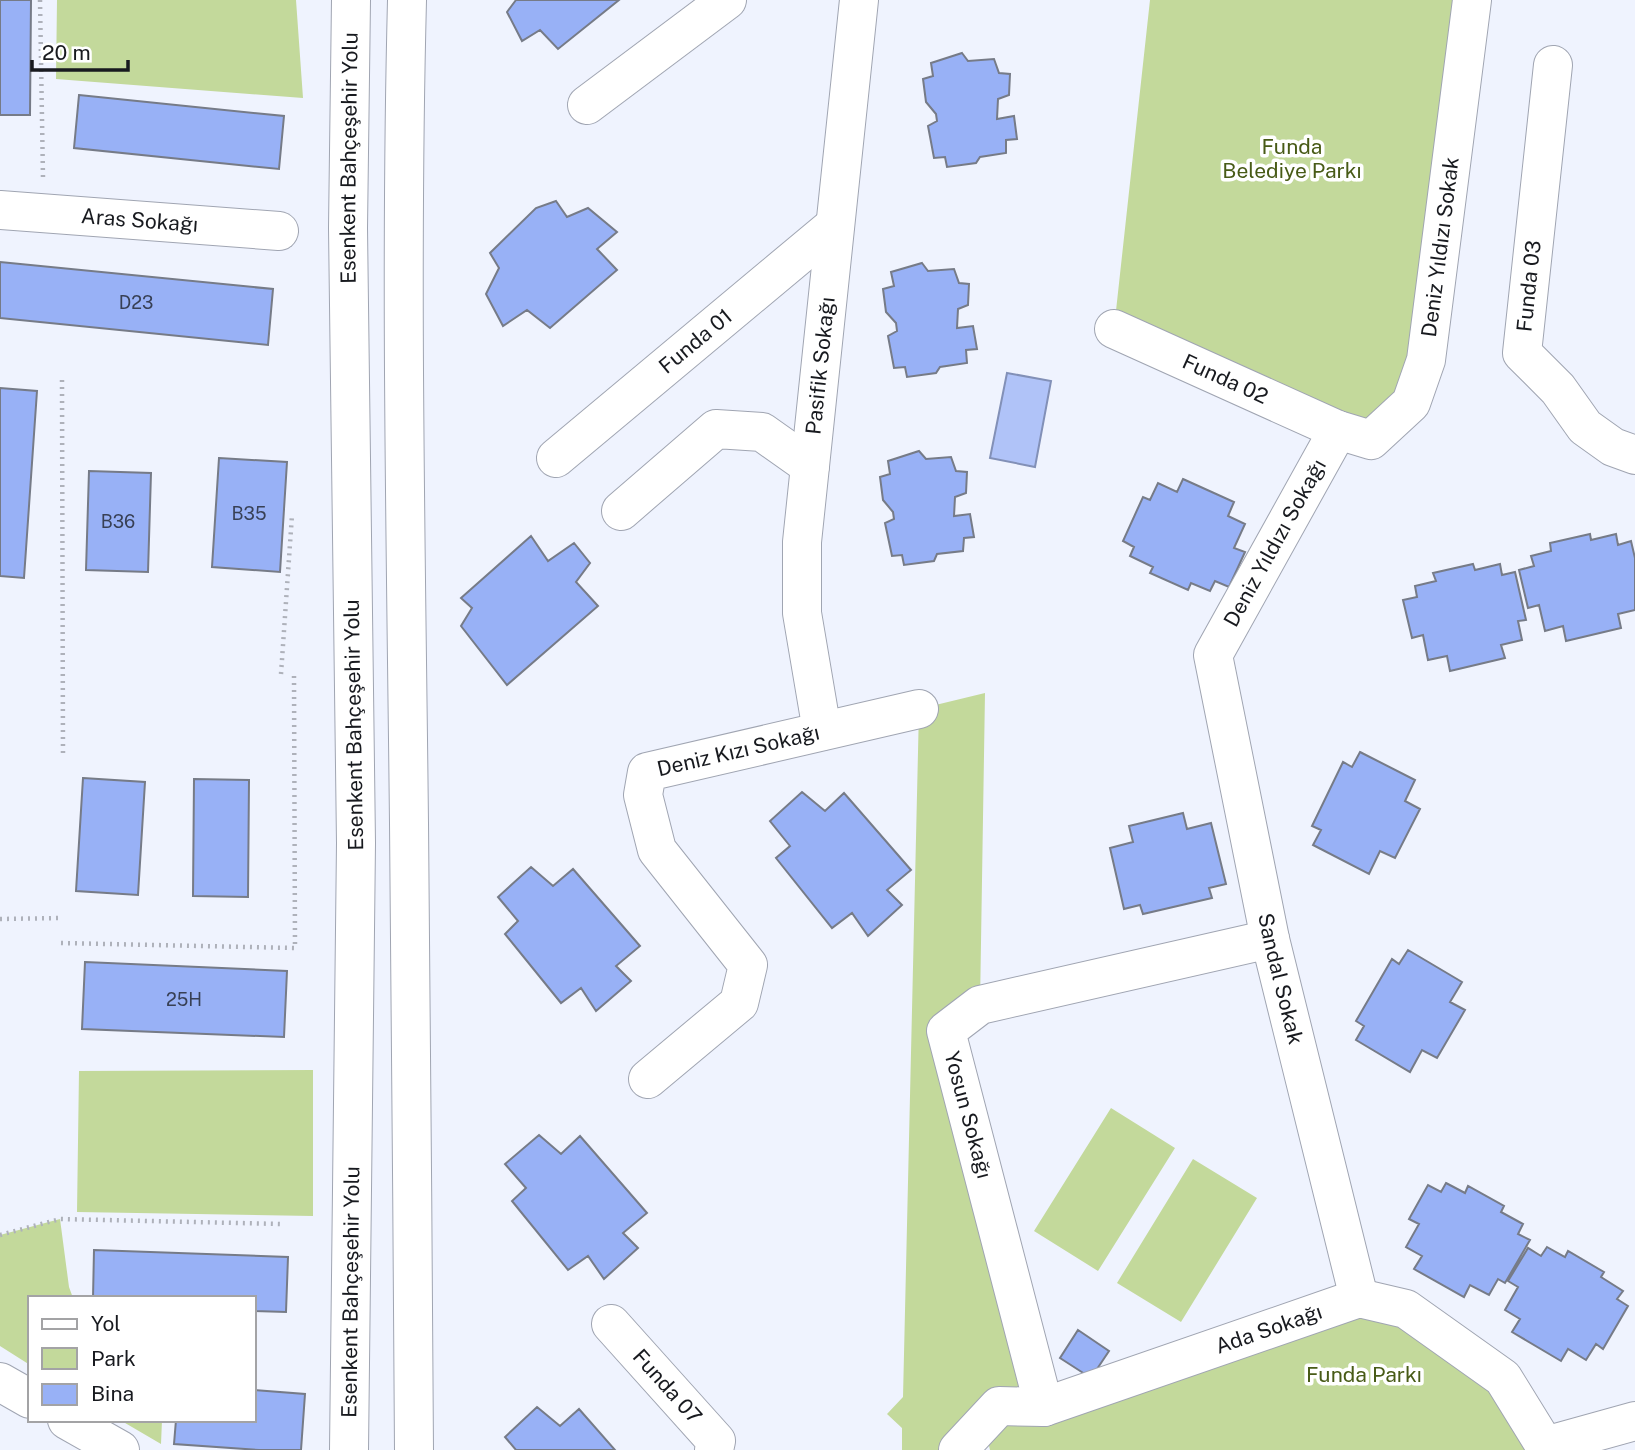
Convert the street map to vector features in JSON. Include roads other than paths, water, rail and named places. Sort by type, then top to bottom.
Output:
[{"type":"street","name":"Esenkent Bahçeşehir Yolu","points":[[349,1450],[356,843],[348,228],[351,0]]},
{"type":"street","points":[[407,0],[403,138],[404,527],[414,1450]]},
{"type":"street","points":[[587,105],[727,0]]},
{"type":"street","name":"Pasifik Sokağı","points":[[822,731],[802,613],[802,542],[859,0]]},
{"type":"street","name":"Deniz Yıldızı Sokak","points":[[1338,430],[1371,440],[1411,403],[1426,360],[1472,0]]},
{"type":"street","name":"Funda 03","points":[[1553,65],[1522,354],[1558,389],[1585,427],[1613,447],[1635,455]]},
{"type":"street","name":"Aras Sokağı","points":[[0,210],[279,231]]},
{"type":"street","name":"Funda 01","points":[[556,458],[835,225]]},
{"type":"street","name":"Funda 02","points":[[1114,329],[1338,430]]},
{"type":"street","points":[[621,511],[716,429],[762,432],[810,466]]},
{"type":"street","name":"Deniz Yıldızı Sokağı","points":[[1213,655],[1338,430]]},
{"type":"street","name":"Sandal Sokak","points":[[1213,655],[1270,939],[1359,1298]]},
{"type":"street","name":"Deniz Kızı Sokağı","points":[[648,1079],[739,1003],[748,965],[657,850],[643,795],[647,772],[919,709]]},
{"type":"street","name":"Yosun Sokağı","points":[[1044,1407],[946,1031],[980,1005],[1270,939]]},
{"type":"street","points":[[1359,1298],[1406,1309],[1503,1378],[1544,1448],[1635,1421]]},
{"type":"street","name":"Ada Sokağı","points":[[958,1450],[999,1406],[1044,1407],[1359,1298]]},
{"type":"street","name":"Funda 07","points":[[611,1324],[716,1441],[714,1450]]},
{"type":"street","points":[[0,1382],[28,1398]]},
{"type":"street","points":[[71,1422],[120,1450]]},
{"type":"water","points":[[1007,373],[1051,381],[1035,467],[990,458]]},
{"type":"park label","name":"Funda Belediye Parkı","points":[[1292,159]]},
{"type":"park label","name":"Funda Parkı","points":[[1364,1375]]}]
